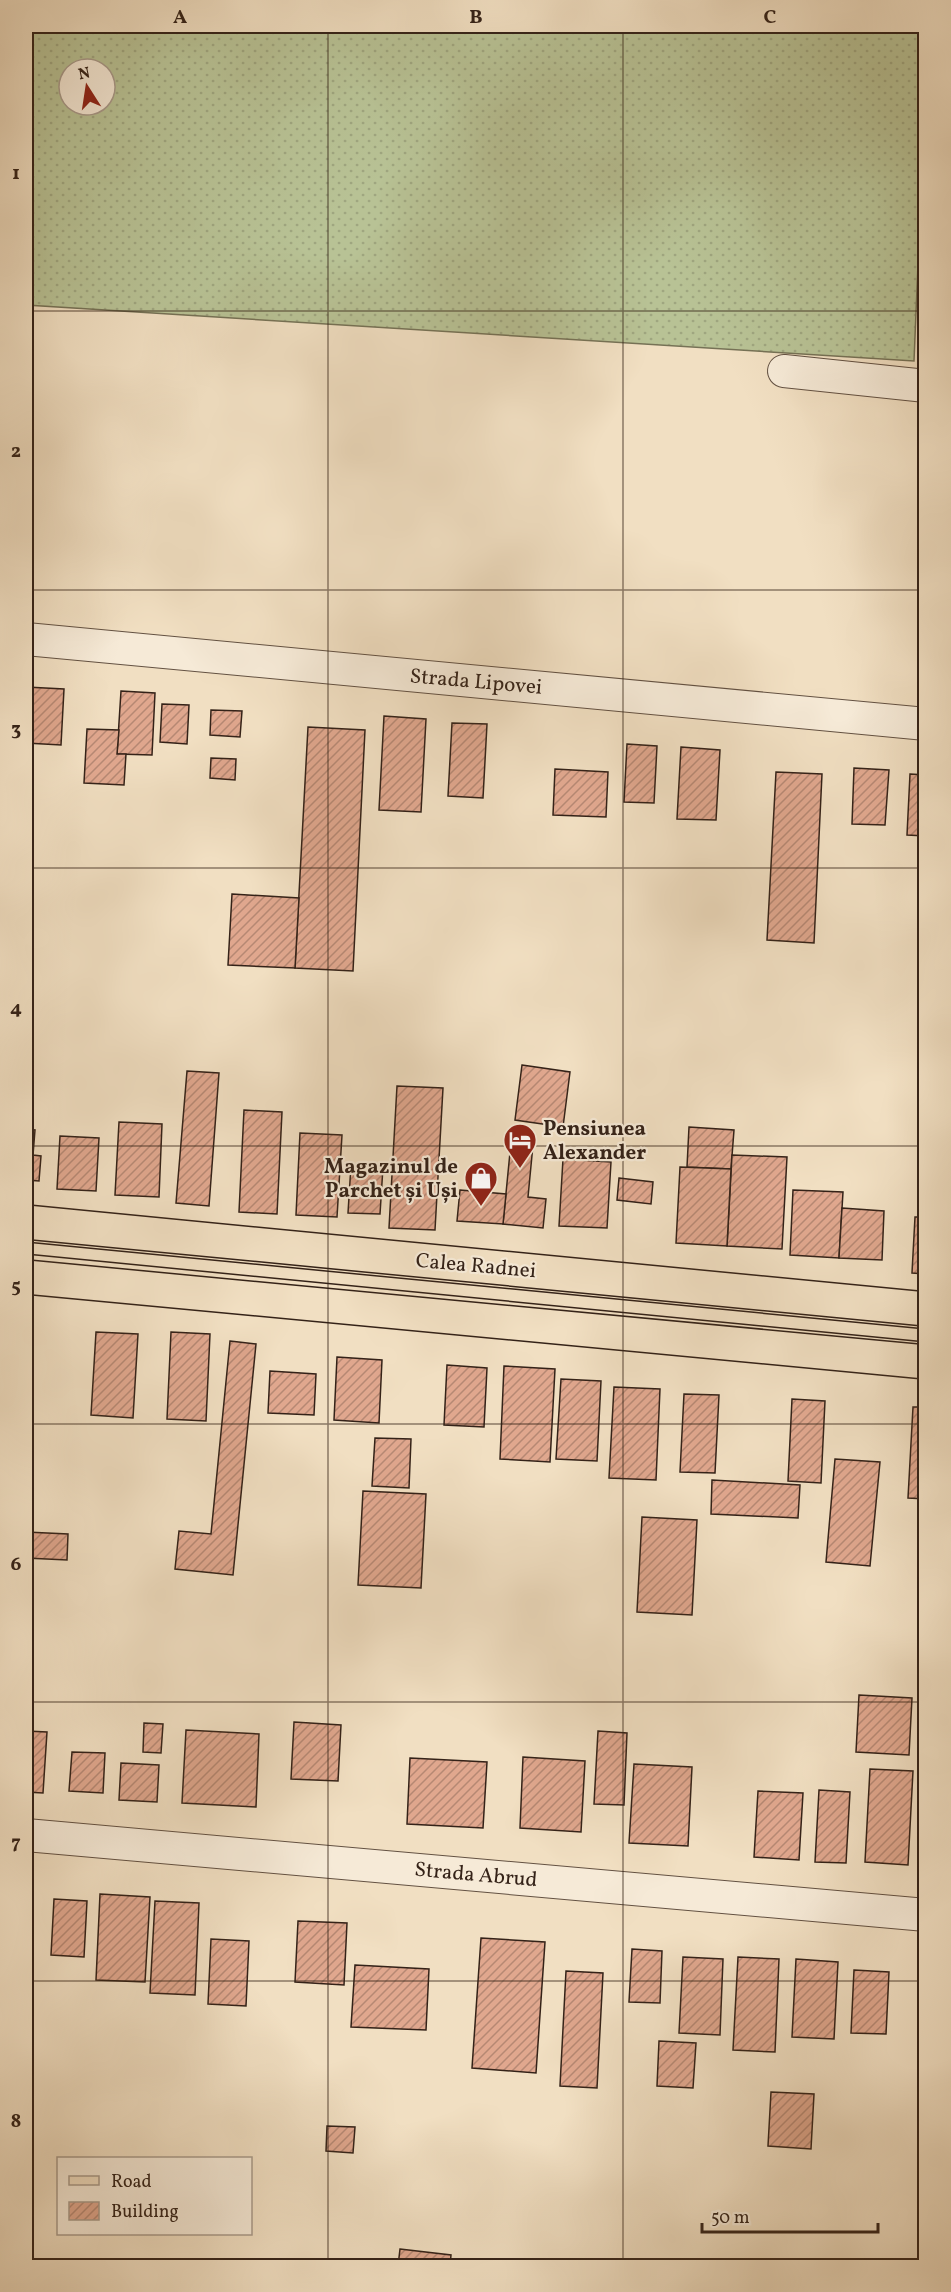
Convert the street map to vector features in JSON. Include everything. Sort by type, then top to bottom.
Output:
[{"type":"main road","name":"Calea Radnei","points":[[26,1222],[926,1309]]},
{"type":"main road","points":[[26,1276],[926,1362]]},
{"type":"street","points":[[784,371],[926,386]]},
{"type":"street","name":"Strada Lipovei","points":[[26,639],[926,724]]},
{"type":"street","name":"Strada Abrud","points":[[26,1835],[926,1915]]},
{"type":"green space","points":[[26,26],[925,26],[925,95],[914,361],[26,305]]},
{"type":"building","points":[[26,687],[64,689],[61,745],[26,743]]},
{"type":"building","points":[[121,691],[155,693],[152,755],[117,754]]},
{"type":"building","points":[[162,704],[189,705],[187,744],[160,742]]},
{"type":"building","points":[[211,710],[242,711],[240,737],[210,735]]},
{"type":"building","points":[[384,716],[426,719],[421,812],[379,810]]},
{"type":"building","points":[[452,723],[487,724],[483,798],[448,796]]},
{"type":"building","points":[[308,727],[365,730],[353,971],[295,968]]},
{"type":"building","points":[[87,729],[119,730],[117,754],[126,754],[124,785],[84,783]]},
{"type":"building","points":[[627,744],[657,746],[654,803],[624,802]]},
{"type":"building","points":[[681,747],[720,750],[716,820],[677,819]]},
{"type":"building","points":[[211,758],[236,759],[235,780],[210,778]]},
{"type":"building","points":[[854,768],[889,770],[885,825],[852,824]]},
{"type":"building","points":[[555,769],[608,772],[606,817],[553,815]]},
{"type":"building","points":[[776,772],[822,774],[814,943],[767,940]]},
{"type":"building","points":[[910,774],[926,775],[926,836],[907,835]]},
{"type":"building","points":[[232,894],[299,898],[295,968],[228,965]]},
{"type":"building","points":[[522,1065],[570,1072],[563,1127],[515,1120]]},
{"type":"building","points":[[187,1071],[219,1073],[209,1206],[176,1203]]},
{"type":"building","points":[[397,1086],[443,1088],[435,1230],[389,1228]]},
{"type":"building","points":[[244,1110],[282,1112],[277,1214],[239,1212]]},
{"type":"building","points":[[119,1122],[162,1124],[159,1197],[115,1195]]},
{"type":"building","points":[[689,1127],[734,1130],[731,1169],[687,1167]]},
{"type":"building","points":[[26,1129],[35,1130],[33,1155],[41,1156],[39,1181],[26,1180]]},
{"type":"building","points":[[300,1133],[342,1135],[337,1217],[296,1215]]},
{"type":"building","points":[[60,1136],[99,1138],[96,1191],[57,1189]]},
{"type":"building","name":"Pensiunea Alexander","points":[[511,1142],[533,1145],[528,1197],[546,1199],[543,1228],[503,1224]]},
{"type":"building","points":[[732,1155],[787,1157],[782,1249],[727,1246]]},
{"type":"building","points":[[563,1159],[611,1162],[607,1228],[559,1226]]},
{"type":"building","points":[[351,1165],[383,1167],[380,1214],[348,1213]]},
{"type":"building","points":[[680,1167],[731,1169],[727,1246],[676,1243]]},
{"type":"building","points":[[619,1178],[653,1182],[651,1204],[617,1200]]},
{"type":"building","name":"Magazinul de Parchet și Uși","points":[[460,1190],[506,1194],[503,1224],[457,1221]]},
{"type":"building","points":[[793,1190],[843,1192],[839,1258],[790,1255]]},
{"type":"building","points":[[842,1208],[884,1211],[882,1260],[839,1258]]},
{"type":"building","points":[[915,1217],[926,1217],[926,1274],[912,1273]]},
{"type":"building","points":[[96,1332],[138,1334],[133,1418],[91,1415]]},
{"type":"building","points":[[171,1332],[210,1334],[206,1421],[167,1419]]},
{"type":"building","points":[[230,1341],[256,1344],[233,1575],[175,1569],[179,1531],[211,1534]]},
{"type":"building","points":[[337,1357],[382,1360],[379,1423],[334,1420]]},
{"type":"building","points":[[447,1365],[487,1368],[484,1427],[444,1425]]},
{"type":"building","points":[[504,1366],[555,1369],[550,1462],[500,1459]]},
{"type":"building","points":[[270,1371],[316,1374],[314,1415],[268,1413]]},
{"type":"building","points":[[561,1379],[601,1381],[597,1461],[556,1459]]},
{"type":"building","points":[[614,1387],[660,1389],[656,1480],[609,1478]]},
{"type":"building","points":[[684,1394],[719,1395],[715,1473],[680,1472]]},
{"type":"building","points":[[792,1399],[825,1401],[821,1483],[788,1481]]},
{"type":"building","points":[[913,1407],[926,1407],[926,1499],[908,1498]]},
{"type":"building","points":[[375,1438],[411,1439],[409,1488],[372,1486]]},
{"type":"building","points":[[835,1459],[880,1462],[870,1566],[826,1562]]},
{"type":"building","points":[[712,1480],[800,1485],[798,1518],[711,1514]]},
{"type":"building","points":[[363,1491],[426,1494],[421,1588],[358,1585]]},
{"type":"building","points":[[642,1517],[697,1520],[692,1615],[637,1612]]},
{"type":"building","points":[[26,1532],[68,1534],[67,1560],[26,1558]]},
{"type":"building","points":[[859,1695],[912,1698],[909,1755],[856,1752]]},
{"type":"building","points":[[294,1722],[341,1725],[338,1781],[291,1779]]},
{"type":"building","points":[[144,1723],[163,1724],[161,1753],[143,1752]]},
{"type":"building","points":[[186,1730],[259,1734],[256,1807],[182,1803]]},
{"type":"building","points":[[26,1731],[47,1732],[43,1793],[26,1792]]},
{"type":"building","points":[[598,1731],[627,1733],[624,1805],[594,1804]]},
{"type":"building","points":[[72,1752],[105,1753],[103,1793],[69,1791]]},
{"type":"building","points":[[523,1757],[585,1761],[581,1832],[520,1828]]},
{"type":"building","points":[[410,1758],[487,1762],[483,1828],[407,1824]]},
{"type":"building","points":[[121,1763],[159,1765],[157,1802],[119,1800]]},
{"type":"building","points":[[634,1764],[692,1767],[688,1846],[629,1843]]},
{"type":"building","points":[[870,1769],[913,1771],[908,1865],[865,1862]]},
{"type":"building","points":[[819,1790],[850,1792],[846,1863],[815,1862]]},
{"type":"building","points":[[758,1791],[803,1793],[799,1860],[754,1857]]},
{"type":"building","points":[[26,1894],[32,1894],[29,1959],[26,1959]]},
{"type":"building","points":[[100,1894],[150,1897],[145,1982],[96,1980]]},
{"type":"building","points":[[54,1899],[87,1901],[84,1957],[51,1955]]},
{"type":"building","points":[[155,1901],[199,1903],[195,1995],[150,1993]]},
{"type":"building","points":[[298,1921],[347,1923],[344,1985],[295,1982]]},
{"type":"building","points":[[481,1938],[545,1942],[536,2073],[472,2068]]},
{"type":"building","points":[[211,1939],[249,1941],[246,2006],[208,2004]]},
{"type":"building","points":[[632,1949],[662,1951],[660,2003],[629,2002]]},
{"type":"building","points":[[683,1957],[723,1959],[720,2035],[679,2033]]},
{"type":"building","points":[[738,1957],[779,1959],[775,2052],[733,2050]]},
{"type":"building","points":[[796,1959],[838,1962],[834,2039],[792,2037]]},
{"type":"building","points":[[355,1965],[429,1969],[426,2030],[351,2027]]},
{"type":"building","points":[[854,1970],[889,1972],[886,2034],[851,2033]]},
{"type":"building","points":[[566,1971],[603,1973],[597,2088],[560,2086]]},
{"type":"building","points":[[659,2041],[696,2043],[693,2088],[657,2086]]},
{"type":"building","points":[[771,2092],[814,2094],[811,2149],[768,2146]]},
{"type":"building","points":[[327,2126],[355,2127],[353,2153],[326,2151]]},
{"type":"building","points":[[400,2249],[451,2255],[450,2266],[398,2266]]},
{"type":"tram line","points":[[26,1242],[926,1329]]},
{"type":"tram line","points":[[26,1254],[926,1342]]},
{"type":"place","name":"Pensiunea Alexander","points":[[520,1169]]},
{"type":"place","name":"Magazinul de Parchet și Uși","points":[[481,1207]]}]
